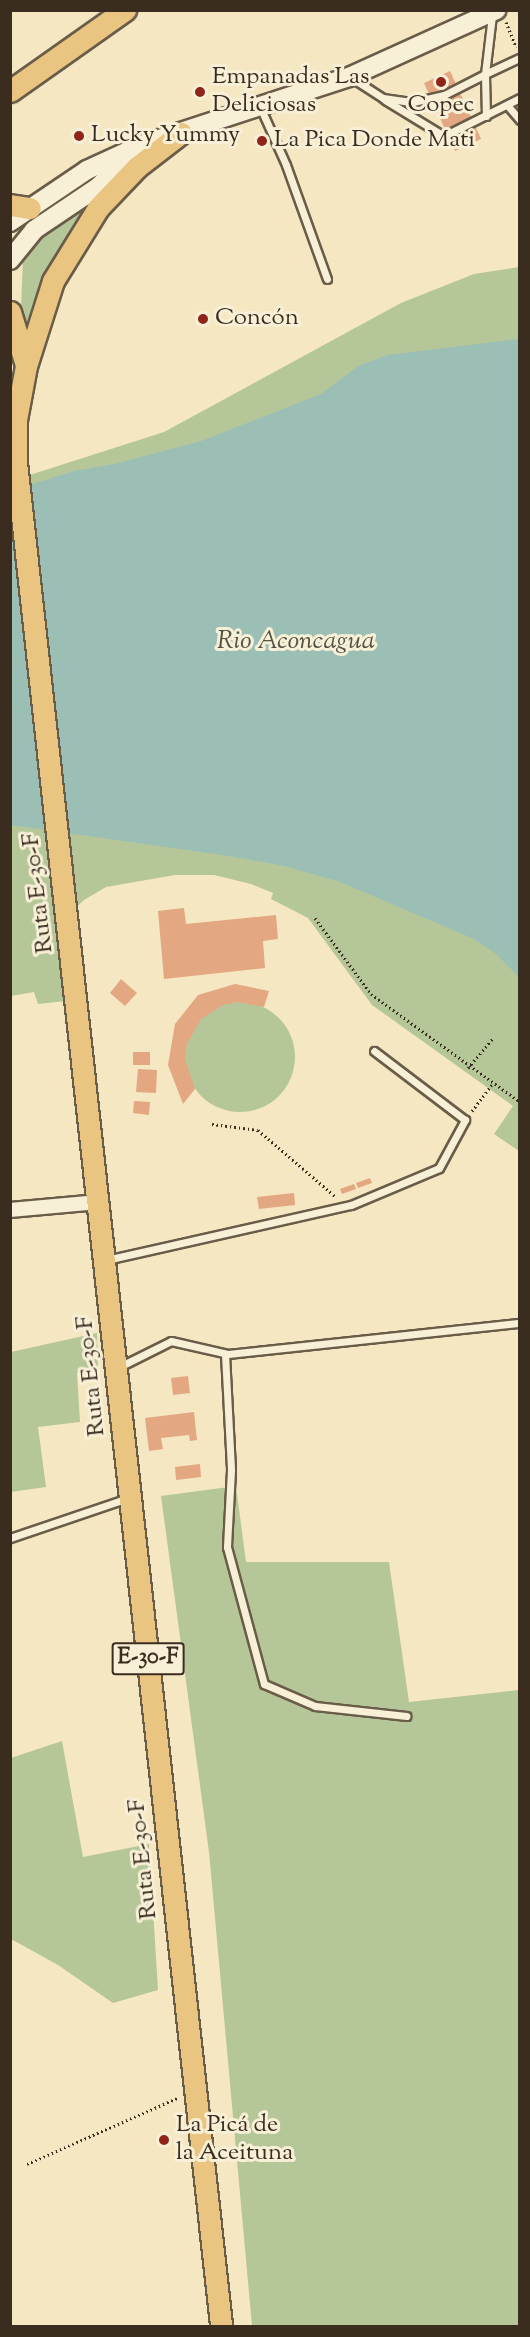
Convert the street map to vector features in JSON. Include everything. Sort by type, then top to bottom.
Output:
[{"type":"main road","points":[[10,91],[125,10]]},
{"type":"main road","points":[[10,222],[20,207],[87,170],[141,145],[261,109],[349,77],[498,14]]},
{"type":"main road","points":[[26,366],[41,309],[81,231],[117,187],[182,133]]},
{"type":"main road","points":[[10,260],[34,230],[98,187],[141,145]]},
{"type":"main road","name":"Ruta E-30-F","points":[[10,312],[26,366],[13,413],[16,462],[221,2326]]},
{"type":"street","points":[[10,1210],[99,1202]]},
{"type":"lane","points":[[486,116],[485,74],[498,14]]},
{"type":"lane","points":[[383,99],[413,102],[444,95],[519,58]]},
{"type":"lane","points":[[349,77],[436,134],[444,135],[519,98]]},
{"type":"lane","points":[[507,105],[519,120]]},
{"type":"lane","points":[[261,109],[286,165],[327,279]]},
{"type":"lane","points":[[105,1260],[346,1206],[440,1168],[465,1120],[374,1051]]},
{"type":"lane","points":[[117,1368],[171,1341],[225,1354],[519,1323]]},
{"type":"lane","points":[[225,1354],[231,1470],[227,1547],[264,1684],[315,1706],[406,1716]]},
{"type":"lane","points":[[10,1538],[131,1497]]},
{"type":"path","points":[[498,14],[519,58]]},
{"type":"path","points":[[315,918],[371,994],[468,1068],[519,1102]]},
{"type":"path","points":[[468,1068],[493,1038]]},
{"type":"path","points":[[465,1120],[492,1084]]},
{"type":"path","points":[[212,1124],[258,1130],[346,1206]]},
{"type":"path","points":[[27,2164],[195,2090]]},
{"type":"green space","points":[[84,206],[87,209],[55,260],[26,329],[21,308],[23,258],[33,243]]},
{"type":"green space","name":"Rio Aconcagua","points":[[519,267],[519,1151],[494,1134],[513,1106],[372,1005],[308,918],[271,899],[273,893],[251,884],[214,875],[175,875],[106,887],[84,900],[57,926],[66,1001],[38,1004],[34,992],[11,996],[11,481],[164,432],[401,303],[474,274]]},
{"type":"green space","points":[[240,1002],[261,1007],[279,1018],[290,1036],[295,1057],[290,1078],[279,1096],[261,1107],[240,1112],[219,1107],[201,1096],[190,1078],[185,1057],[190,1036],[201,1018],[219,1007]]},
{"type":"green space","points":[[97,1333],[98,1370],[77,1373],[80,1422],[38,1427],[46,1487],[11,1492],[11,1352]]},
{"type":"green space","points":[[236,1486],[246,1562],[389,1562],[409,1702],[519,1690],[519,2326],[252,2326],[209,1852],[161,1496]]},
{"type":"green space","points":[[62,1741],[83,1857],[149,1844],[158,1990],[113,2003],[58,1965],[11,1939],[11,1758]]},
{"type":"water","name":"Rio Aconcagua","points":[[519,339],[519,977],[496,954],[474,939],[340,882],[284,866],[229,856],[11,825],[10,491],[74,471],[114,464],[201,441],[321,394],[358,366],[387,355]]},
{"type":"building","points":[[450,71],[481,139],[455,151],[424,83]]},
{"type":"building","points":[[184,908],[186,924],[276,915],[278,939],[263,941],[265,968],[164,979],[158,911]]},
{"type":"building","points":[[121,979],[137,993],[125,1006],[110,993]]},
{"type":"building","points":[[235,984],[269,991],[264,1007],[238,1002],[223,1005],[201,1019],[187,1044],[185,1059],[195,1089],[183,1104],[168,1065],[175,1024],[198,995]]},
{"type":"building","points":[[133,1052],[150,1052],[150,1065],[133,1065]]},
{"type":"building","points":[[138,1069],[157,1070],[156,1093],[136,1092]]},
{"type":"building","points":[[134,1101],[150,1102],[149,1115],[133,1113]]},
{"type":"building","points":[[370,1178],[372,1183],[358,1188],[356,1183]]},
{"type":"building","points":[[354,1184],[356,1189],[342,1194],[340,1189]]},
{"type":"building","points":[[294,1193],[295,1205],[259,1209],[257,1197]]},
{"type":"building","points":[[188,1376],[190,1393],[173,1395],[171,1378]]},
{"type":"building","points":[[194,1412],[197,1440],[190,1441],[189,1435],[161,1438],[163,1449],[149,1451],[145,1418]]},
{"type":"building","points":[[200,1464],[201,1477],[176,1480],[175,1467]]},
{"type":"place","name":"Copec","points":[[441,82]]},
{"type":"place","name":"Empanadas Las Deliciosas","points":[[200,92]]},
{"type":"place","name":"Lucky Yummy","points":[[79,136]]},
{"type":"place","name":"La Pica Donde Mati","points":[[262,141]]},
{"type":"place","name":"Concón","points":[[203,319]]},
{"type":"place","name":"La Picá de la Aceituna","points":[[164,2140]]}]
